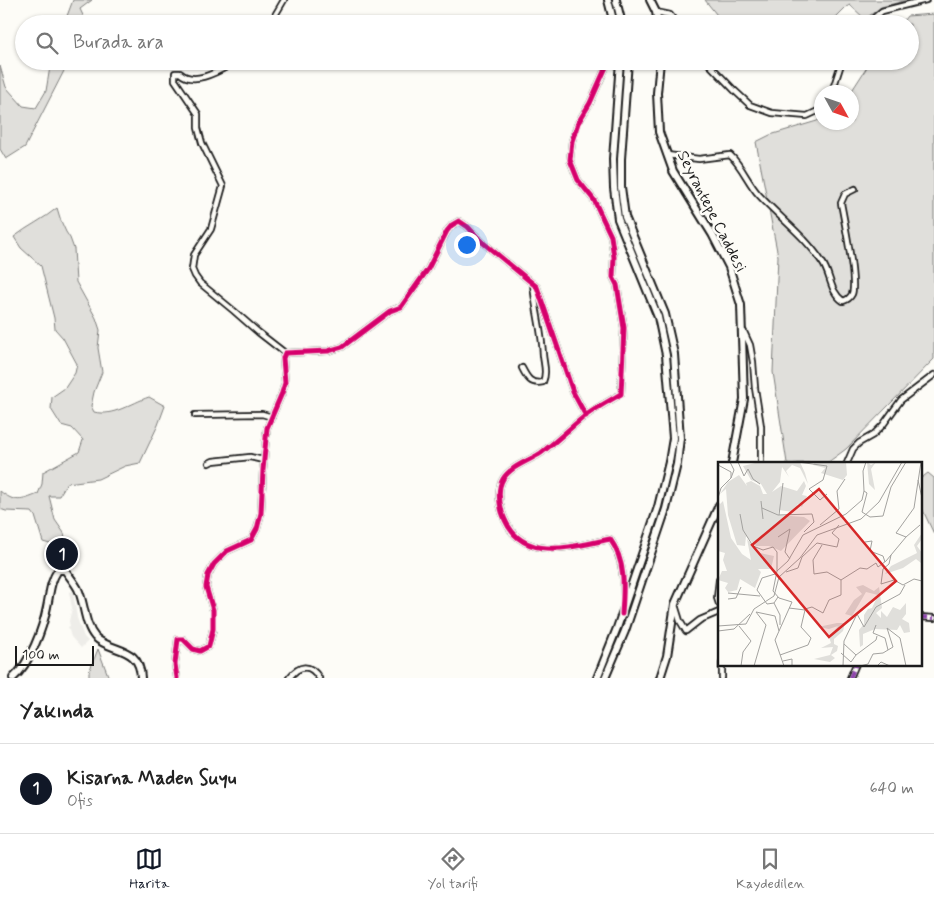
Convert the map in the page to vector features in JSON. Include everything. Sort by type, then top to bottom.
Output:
[{"type":"main road","points":[[608,0],[612,15]]},
{"type":"main road","points":[[616,0],[620,15]]},
{"type":"main road","points":[[650,0],[656,15]]},
{"type":"main road","points":[[597,678],[622,614],[658,507],[673,438],[666,355],[658,317],[618,219],[613,159],[619,70]]},
{"type":"main road","points":[[606,678],[666,509],[677,464],[680,438],[674,354],[665,314],[624,210],[621,187],[621,159],[627,70]]},
{"type":"main road","name":"Seyrantepe Caddesi","points":[[659,70],[657,93],[659,132],[667,155],[673,171],[712,234],[729,266],[741,305],[744,398],[732,462]]},
{"type":"main road","points":[[660,678],[667,656],[675,604],[718,508]]},
{"type":"main road","points":[[13,678],[32,654],[47,610],[52,579],[58,570],[65,570],[78,589],[93,635],[100,641],[136,660],[140,668],[141,678]]},
{"type":"street","points":[[275,15],[284,0]]},
{"type":"street","points":[[877,15],[882,11],[926,0]]},
{"type":"street","points":[[656,12],[670,15]]},
{"type":"street","points":[[221,70],[192,79],[185,78],[180,73],[175,73],[175,80],[198,114],[198,128],[202,143],[224,186],[211,229],[194,256],[192,269],[194,276],[200,283],[286,353],[328,351],[342,347],[390,311],[401,307],[428,269],[447,232],[452,225],[459,221],[537,287],[573,392],[586,416]]},
{"type":"street","points":[[605,70],[590,103],[578,123],[572,141],[570,160],[578,180],[594,200],[611,236],[614,257],[613,277],[617,285],[624,328],[621,394],[586,416],[539,454],[514,469],[503,479],[498,497],[506,523],[515,536],[536,548],[572,548],[610,539],[618,551],[622,570],[624,592],[622,614]]},
{"type":"street","points":[[714,70],[734,91],[750,104],[772,113],[807,116],[814,113]]},
{"type":"street","points":[[834,85],[839,70]]},
{"type":"street","points":[[667,155],[699,159],[730,155],[758,194],[807,242],[824,264],[834,292],[843,301],[848,299],[853,293],[853,276],[841,203],[845,194],[855,189]]},
{"type":"street","points":[[522,368],[528,380],[537,383],[543,382],[546,374],[543,344],[534,303],[533,284]]},
{"type":"street","points":[[743,330],[750,345],[753,362],[761,426],[761,462]]},
{"type":"street","points":[[178,678],[175,664],[178,639],[183,640],[193,649],[200,651],[209,646],[213,629],[213,610],[206,587],[208,576],[214,564],[227,551],[251,540],[257,529],[261,513],[267,428],[285,383],[283,358],[286,353]]},
{"type":"street","points":[[847,462],[853,449],[873,435],[883,425],[900,400],[934,375]]},
{"type":"street","points":[[195,415],[262,414],[272,417]]},
{"type":"street","points":[[209,463],[250,457],[264,460]]},
{"type":"street","points":[[675,604],[680,621],[686,630],[700,620],[718,612]]},
{"type":"street","points":[[850,678],[855,666]]},
{"type":"street","points":[[289,678],[301,667],[315,671],[319,678]]},
{"type":"shaded area","points":[[73,0],[92,0],[80,9],[83,15],[67,15]]},
{"type":"shaded area","points":[[705,0],[908,0],[881,7],[870,15],[861,15],[850,5],[838,15],[717,15]]},
{"type":"shaded area","points":[[934,14],[934,359],[846,449],[828,462],[787,462],[773,372],[778,256],[756,142],[770,135],[814,122],[814,130],[859,130],[859,85],[856,85],[865,70],[919,70],[919,15]]},
{"type":"shaded area","points":[[0,66],[6,87],[23,106],[36,108],[46,91],[50,70],[64,70],[25,147],[6,159],[0,149]]},
{"type":"shaded area","points":[[57,208],[74,249],[76,282],[96,318],[100,330],[98,348],[102,372],[91,406],[94,412],[108,413],[149,397],[165,406],[140,463],[125,466],[98,479],[67,483],[59,496],[49,496],[55,520],[64,533],[66,542],[50,544],[43,542],[32,512],[0,509],[0,491],[10,498],[18,500],[38,494],[42,484],[43,472],[79,452],[83,440],[72,428],[61,425],[51,409],[52,397],[65,388],[75,373],[77,364],[63,338],[55,329],[41,266],[21,248],[14,237]]},
{"type":"shaded area","points":[[928,473],[934,478],[934,534],[922,508],[922,478]]},
{"type":"shaded area","points":[[73,591],[77,618],[84,637],[88,641],[81,648],[71,637],[68,627],[70,626],[69,621],[72,608],[69,592]]},
{"type":"shaded area","points":[[98,649],[109,678],[89,678],[89,672]]},
{"type":"marked path","points":[[922,617],[934,618]]},
{"type":"marked path","points":[[850,678],[855,666]]},
{"type":"cycle path","points":[[605,70],[590,103],[578,123],[572,141],[570,160],[578,180],[594,200],[611,236],[614,257],[613,277],[617,285],[624,328],[621,394],[585,416],[541,453],[506,474],[501,483],[499,495],[502,512],[510,528],[520,539],[533,546],[562,548],[610,539],[619,556],[623,575],[622,614]]},
{"type":"cycle path","points":[[177,678],[175,664],[178,639],[183,639],[193,649],[200,651],[209,646],[213,629],[213,610],[206,587],[208,575],[214,564],[227,551],[251,540],[257,529],[261,513],[267,428],[285,383],[283,358],[285,353],[328,351],[342,347],[390,311],[401,307],[428,269],[447,231],[452,225],[459,221],[468,227],[481,241],[537,287],[573,392],[586,416]]},
{"type":"place","name":"Kisarna Maden Suyu","points":[[62,554]]}]
